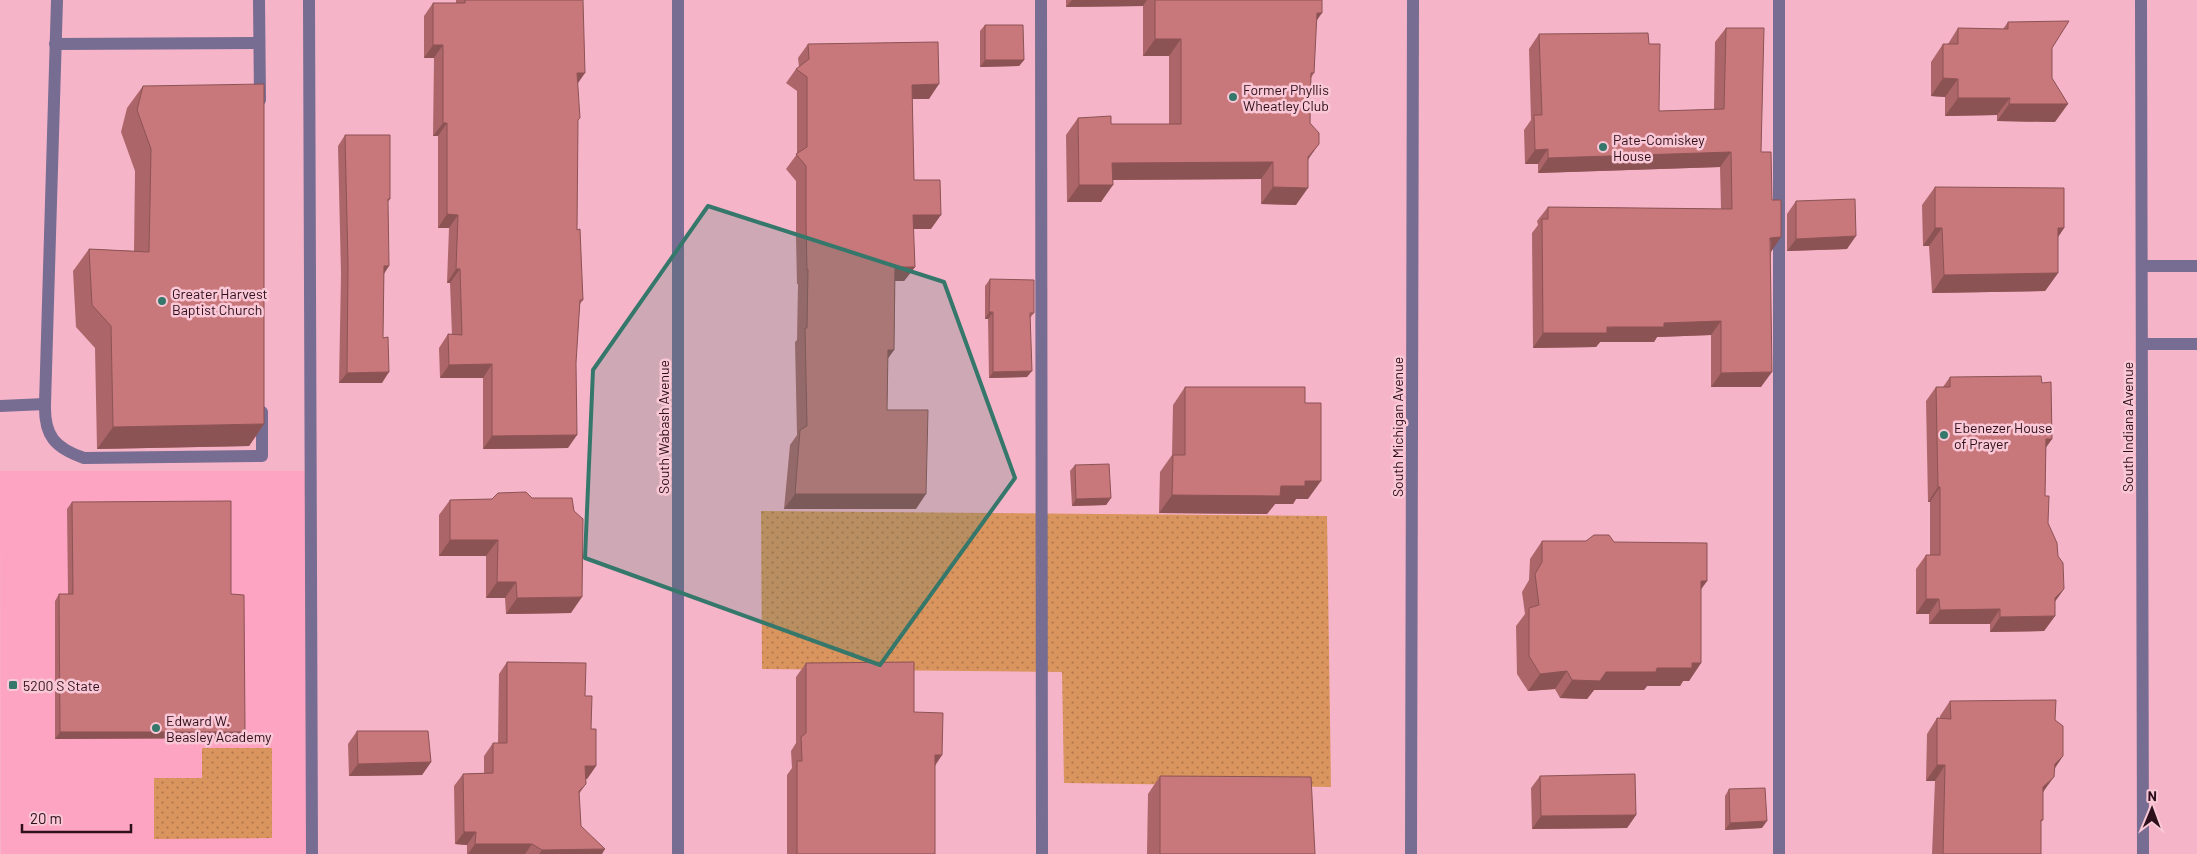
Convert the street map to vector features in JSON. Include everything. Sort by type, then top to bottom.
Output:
[{"type":"street","points":[[56,0],[44,417],[48,433],[70,453],[84,458],[262,456],[261,397]]},
{"type":"street","points":[[259,0],[260,112]]},
{"type":"street","points":[[309,0],[312,854]]},
{"type":"street","name":"South Wabash Avenue","points":[[678,0],[678,854]]},
{"type":"street","points":[[1041,0],[1042,854]]},
{"type":"street","name":"South Michigan Avenue","points":[[1411,854],[1413,0]]},
{"type":"street","points":[[1779,0],[1779,854]]},
{"type":"street","name":"South Indiana Avenue","points":[[2142,0],[2143,854]]},
{"type":"street","points":[[55,44],[260,43]]},
{"type":"street","points":[[2142,266],[2197,266]]},
{"type":"street","points":[[2142,344],[2197,344]]},
{"type":"street","points":[[0,406],[45,404]]},
{"type":"highlighted area","points":[[708,206],[944,282],[1015,478],[880,665],[585,558],[593,370]]},
{"type":"shaded area","name":"Edward W. Beasley Academy","points":[[0,471],[311,471],[312,854],[1,854]]},
{"type":"shaded area","points":[[761,511],[1327,516],[1331,787],[1064,783],[1062,672],[762,669]]},
{"type":"shaded area","points":[[202,748],[272,748],[272,838],[154,839],[154,778],[202,778]]},
{"type":"building","points":[[465,0],[583,0],[585,73],[577,73],[580,118],[578,120],[577,230],[580,229],[583,300],[580,300],[576,363],[577,435],[492,436],[492,364],[449,365],[448,334],[462,335],[460,269],[456,269],[458,215],[447,214],[447,123],[443,123],[443,45],[433,45],[433,3],[465,3]]},
{"type":"building","points":[[1155,0],[1322,0],[1322,13],[1317,13],[1314,73],[1311,73],[1310,123],[1319,133],[1319,144],[1308,157],[1308,188],[1273,187],[1273,162],[1112,163],[1113,185],[1079,185],[1078,118],[1111,116],[1111,124],[1181,124],[1181,39],[1155,39]]},
{"type":"building","points":[[2069,21],[2052,48],[2052,78],[2068,104],[2009,104],[2010,98],[1958,98],[1958,79],[1943,78],[1943,44],[1958,44],[1958,28],[2008,29],[2008,22]]},
{"type":"building","points":[[985,25],[1023,25],[1024,60],[985,60]]},
{"type":"building","points":[[1726,28],[1764,28],[1761,152],[1771,152],[1772,200],[1781,200],[1781,237],[1770,238],[1772,372],[1721,373],[1721,321],[1664,323],[1664,327],[1607,327],[1607,333],[1543,333],[1542,219],[1548,219],[1548,207],[1732,209],[1731,152],[1548,158],[1548,149],[1535,150],[1534,115],[1542,115],[1539,34],[1648,33],[1649,44],[1660,44],[1659,111],[1724,109]]},
{"type":"building","points":[[938,42],[939,84],[912,85],[914,180],[940,180],[941,215],[913,215],[915,267],[895,267],[894,350],[888,350],[887,410],[928,410],[926,494],[795,494],[800,430],[807,426],[805,328],[807,328],[808,269],[806,166],[796,154],[807,147],[807,77],[796,69],[809,59],[808,44]]},
{"type":"building","name":"Greater Harvest Baptist Church","points":[[264,84],[264,424],[113,427],[111,326],[92,305],[89,249],[149,252],[151,149],[137,110],[143,86]]},
{"type":"building","points":[[345,135],[390,135],[390,199],[388,199],[389,266],[384,266],[383,338],[388,337],[389,372],[347,373],[348,264]]},
{"type":"building","points":[[1935,187],[2064,188],[2064,228],[2058,228],[2058,273],[1944,275],[1942,228],[1935,228]]},
{"type":"building","points":[[1855,199],[1856,236],[1796,239],[1796,201]]},
{"type":"building","points":[[990,279],[1034,280],[1034,313],[1030,313],[1032,371],[993,372],[993,312],[989,312]]},
{"type":"building","points":[[2041,376],[2042,383],[2051,382],[2052,439],[2046,439],[2045,496],[2049,496],[2048,523],[2057,543],[2058,556],[2063,563],[2064,589],[2055,598],[2055,616],[2000,617],[2000,609],[1940,610],[1939,599],[1926,599],[1926,555],[1940,555],[1940,487],[1938,487],[1936,387],[1950,387],[1950,377]]},
{"type":"building","points":[[1185,387],[1305,387],[1305,403],[1321,403],[1321,481],[1305,481],[1305,486],[1281,486],[1280,496],[1172,495],[1173,455],[1185,455]]},
{"type":"building","points":[[1109,464],[1111,498],[1076,499],[1075,465]]},
{"type":"building","points":[[526,492],[532,498],[572,498],[574,511],[583,519],[582,597],[517,598],[516,582],[497,582],[498,540],[450,540],[450,500],[492,499],[498,493]]},
{"type":"building","points":[[231,501],[231,594],[244,595],[245,732],[60,732],[59,594],[73,594],[72,502]]},
{"type":"building","points":[[1594,535],[1609,535],[1614,542],[1707,543],[1707,581],[1701,581],[1701,663],[1692,663],[1692,668],[1657,668],[1656,672],[1606,672],[1600,681],[1572,680],[1567,671],[1540,674],[1529,656],[1529,608],[1539,605],[1535,574],[1542,562],[1542,541],[1586,541]]},
{"type":"building","points":[[507,662],[586,663],[585,696],[592,696],[591,729],[596,729],[596,766],[585,766],[586,784],[579,791],[581,826],[605,849],[542,850],[532,844],[475,844],[476,832],[464,832],[463,774],[493,773],[493,743],[507,743]]},
{"type":"building","points":[[914,662],[914,712],[943,713],[942,755],[935,755],[935,854],[797,854],[797,761],[802,761],[801,737],[806,733],[806,663]]},
{"type":"building","points":[[2056,700],[2055,720],[2063,726],[2063,756],[2055,764],[2054,777],[2043,787],[2041,854],[1943,854],[1945,765],[1937,765],[1937,718],[1951,719],[1950,701]]},
{"type":"building","points":[[357,731],[428,731],[431,762],[358,764]]},
{"type":"building","points":[[1635,774],[1636,815],[1541,816],[1540,776]]},
{"type":"building","points":[[1160,776],[1311,777],[1315,854],[1160,854]]},
{"type":"building","points":[[1765,788],[1767,821],[1730,823],[1729,789]]},
{"type":"place","name":"Former Phyllis Wheatley Club","points":[[1233,97]]},
{"type":"place","name":"Pate-Comiskey House","points":[[1603,147]]},
{"type":"place","name":"Greater Harvest Baptist Church","points":[[162,301]]},
{"type":"place","name":"Ebenezer House of Prayer","points":[[1944,435]]},
{"type":"place","name":"5200 S State","points":[[13,685]]},
{"type":"place","name":"Edward W. Beasley Academy","points":[[156,728]]}]
